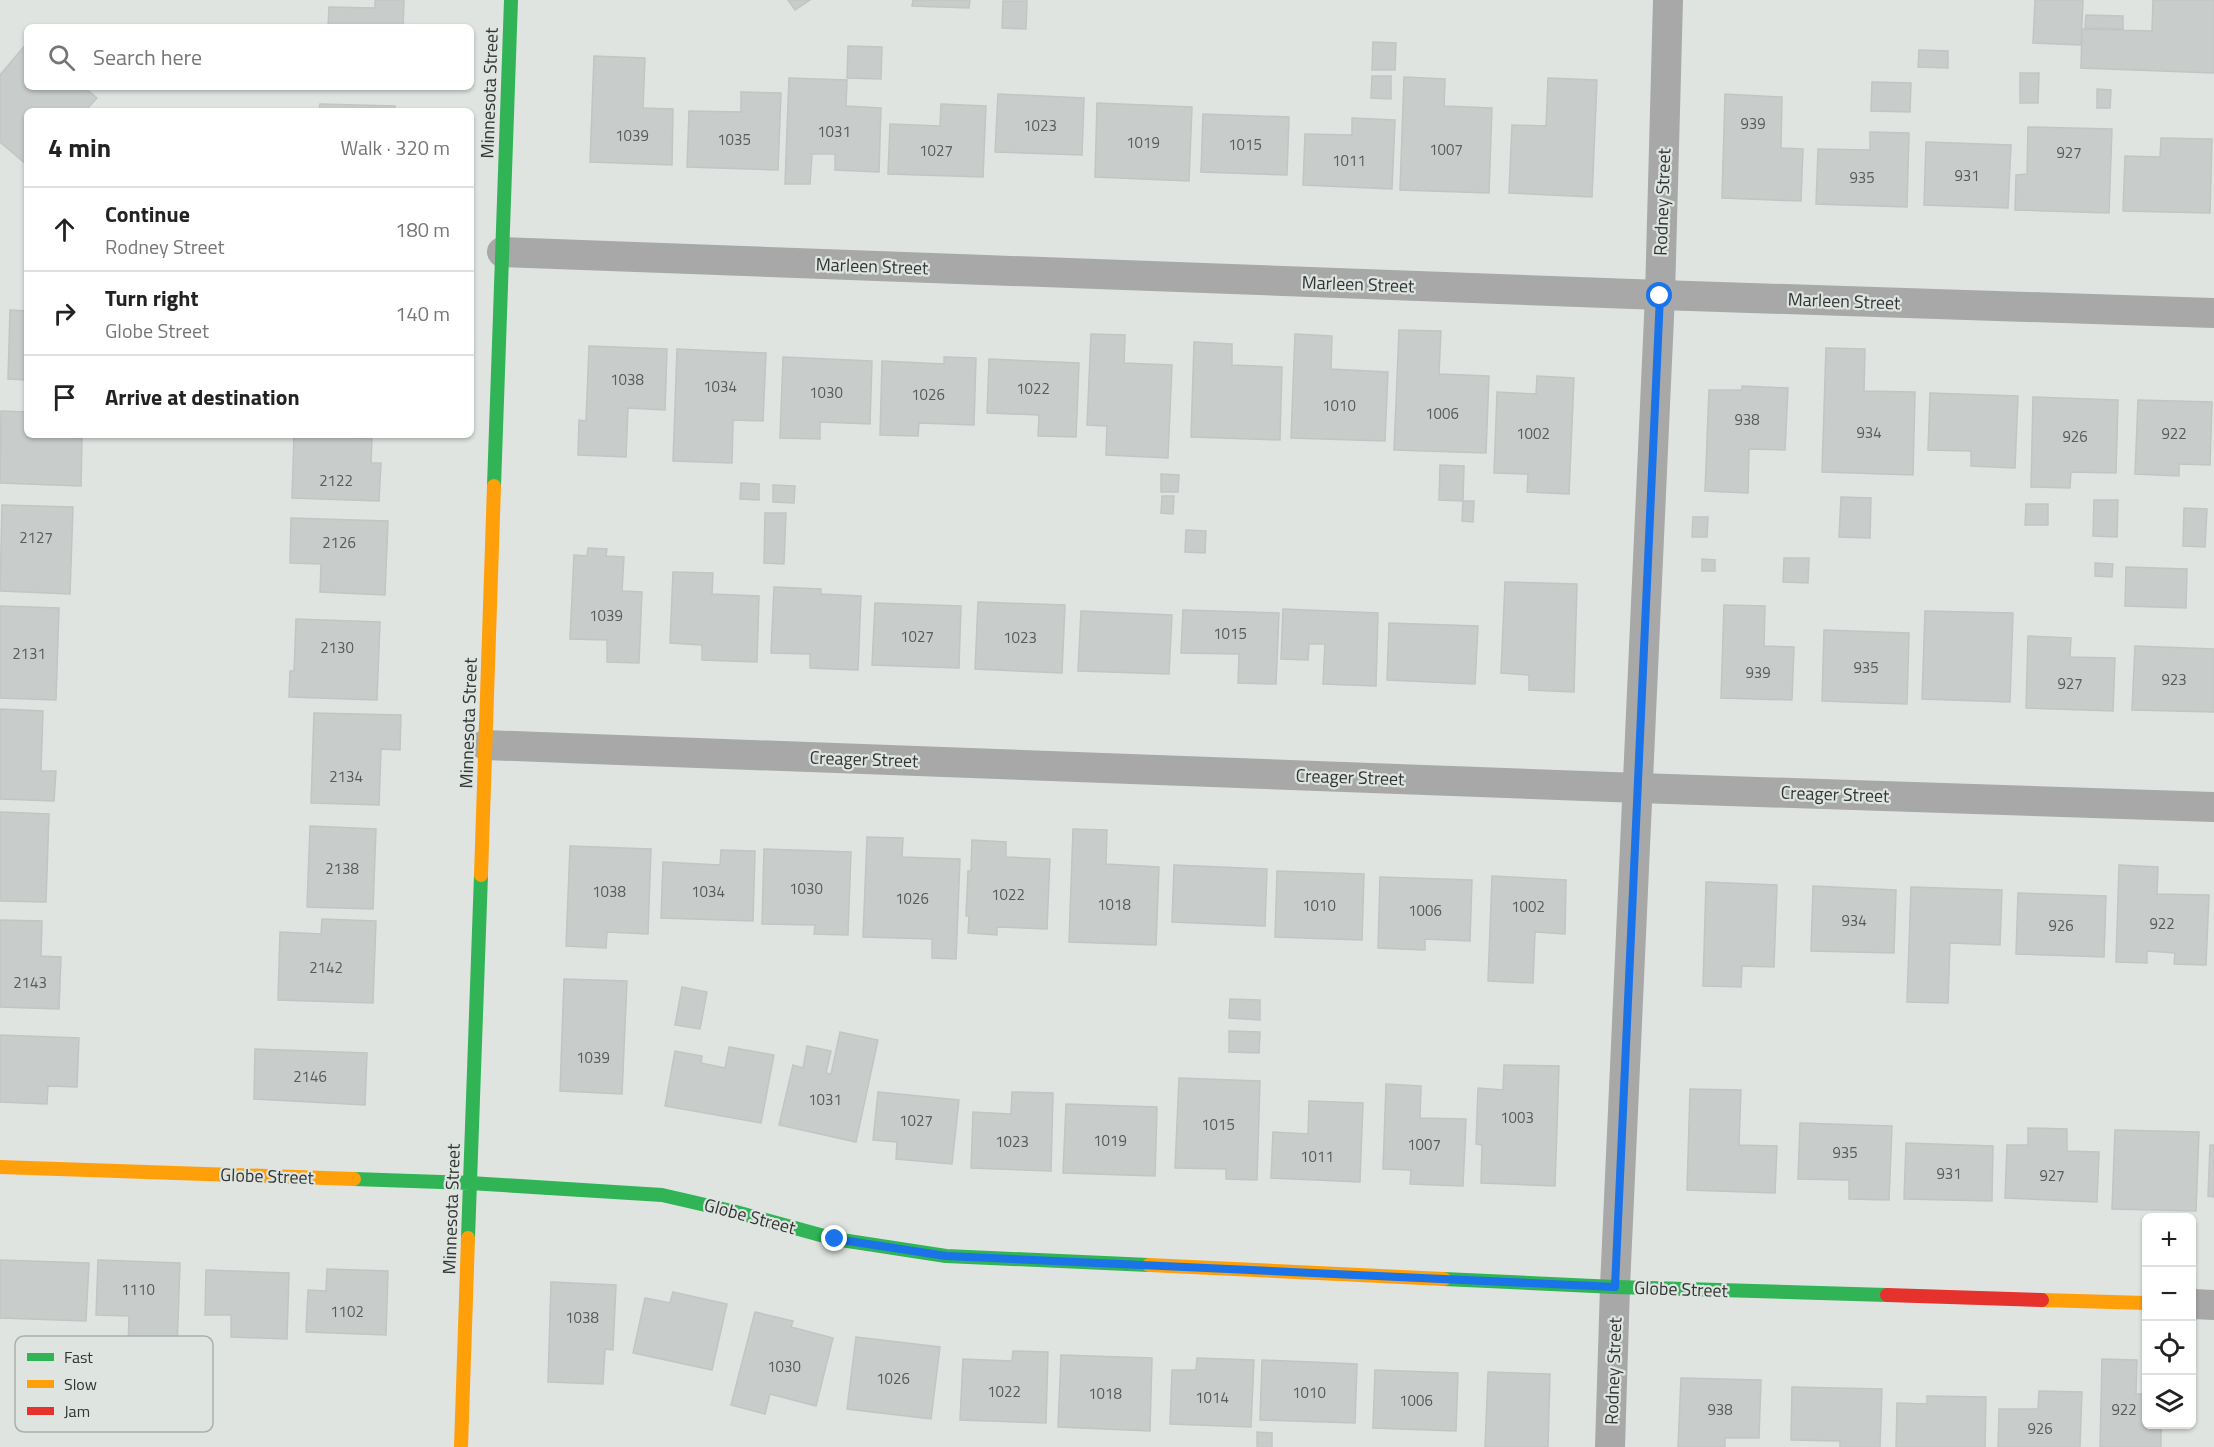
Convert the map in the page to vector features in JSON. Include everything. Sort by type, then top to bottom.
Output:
[{"type":"street","name":"Minnesota Street","points":[[461,1447],[511,0]]},
{"type":"street","name":"Rodney Street","points":[[1610,1447],[1615,1287],[1660,296],[1668,0]]},
{"type":"street","name":"Marleen Street","points":[[502,252],[1660,296],[2214,313]]},
{"type":"street","name":"Creager Street","points":[[485,745],[2214,807]]},
{"type":"street","name":"Globe Street","points":[[0,1167],[470,1183],[662,1195],[835,1239],[946,1256],[1615,1287],[2142,1303]]},
{"type":"street","points":[[2196,1304],[2214,1305]]},
{"type":"building","points":[[375,0],[404,0],[403,24],[328,24],[329,7],[375,8]]},
{"type":"building","points":[[788,0],[810,0],[795,10]]},
{"type":"building","points":[[913,0],[970,0],[969,8],[912,6]]},
{"type":"building","points":[[2035,0],[2083,0],[2081,45],[2033,43]]},
{"type":"building","points":[[2153,0],[2214,0],[2214,73],[2081,68],[2082,29],[2152,31]]},
{"type":"building","points":[[1003,1],[1027,1],[1026,29],[1002,28]]},
{"type":"building","points":[[2086,15],[2123,16],[2123,29],[2085,28]]},
{"type":"building","points":[[1373,42],[1396,43],[1395,70],[1372,70]]},
{"type":"building","points":[[848,46],[882,47],[881,79],[847,78]]},
{"type":"building","points":[[24,47],[24,90],[88,90],[97,98],[88,108],[24,108],[24,162],[0,142],[0,75]]},
{"type":"building","points":[[1919,50],[1948,51],[1948,68],[1918,67]]},
{"type":"building","points":[[594,56],[645,58],[643,108],[673,109],[672,165],[590,162]]},
{"type":"building","points":[[2020,73],[2039,73],[2038,103],[2020,103]]},
{"type":"building","points":[[1372,76],[1391,76],[1391,99],[1371,98]]},
{"type":"building","points":[[1404,77],[1445,79],[1444,106],[1492,108],[1489,193],[1400,190]]},
{"type":"building","points":[[789,78],[847,80],[846,106],[881,108],[879,172],[835,170],[835,154],[812,154],[810,184],[785,184]]},
{"type":"building","points":[[1548,78],[1597,80],[1592,197],[1509,193],[1512,125],[1546,126]]},
{"type":"building","points":[[1872,82],[1911,83],[1910,112],[1871,111]]},
{"type":"building","points":[[2097,89],[2111,90],[2110,108],[2097,108]]},
{"type":"building","points":[[741,92],[781,93],[778,170],[687,167],[689,111],[741,112]]},
{"type":"building","points":[[998,94],[1084,98],[1082,155],[995,152]]},
{"type":"building","points":[[1725,94],[1782,97],[1781,148],[1803,149],[1801,201],[1722,198]]},
{"type":"building","points":[[1097,103],[1192,107],[1189,181],[1095,177]]},
{"type":"building","points":[[320,104],[395,106],[395,108],[319,108]]},
{"type":"building","points":[[941,104],[986,106],[983,177],[888,174],[890,124],[940,126]]},
{"type":"building","points":[[1203,114],[1289,117],[1287,175],[1201,172]]},
{"type":"building","points":[[1352,118],[1395,120],[1392,189],[1303,185],[1305,134],[1352,135]]},
{"type":"building","points":[[2028,127],[2112,129],[2109,213],[2015,210],[2016,175],[2027,174]]},
{"type":"building","points":[[1870,132],[1909,133],[1907,207],[1816,204],[1818,149],[1870,150]]},
{"type":"building","points":[[2161,138],[2212,139],[2210,213],[2123,211],[2125,156],[2160,157]]},
{"type":"building","points":[[1926,142],[2011,145],[2008,208],[1924,205]]},
{"type":"building","points":[[10,310],[24,311],[24,380],[8,379]]},
{"type":"building","points":[[1399,330],[1441,331],[1439,374],[1489,376],[1486,453],[1394,450]]},
{"type":"building","points":[[1091,334],[1125,335],[1124,363],[1172,365],[1168,458],[1106,455],[1107,426],[1087,425]]},
{"type":"building","points":[[1295,334],[1332,336],[1331,369],[1388,372],[1385,441],[1291,438]]},
{"type":"building","points":[[1194,342],[1232,344],[1232,365],[1282,367],[1280,440],[1191,437]]},
{"type":"building","points":[[589,346],[667,349],[665,410],[628,408],[626,457],[578,455],[579,420],[586,421]]},
{"type":"building","points":[[1826,348],[1865,349],[1864,391],[1915,392],[1913,475],[1822,472]]},
{"type":"building","points":[[677,349],[766,353],[763,421],[733,420],[732,463],[673,461]]},
{"type":"building","points":[[783,357],[872,361],[870,424],[820,422],[820,439],[780,438]]},
{"type":"building","points":[[944,357],[976,358],[974,425],[919,423],[918,436],[880,435],[882,361],[944,364]]},
{"type":"building","points":[[989,359],[1079,363],[1076,437],[1038,436],[1039,415],[987,413]]},
{"type":"building","points":[[1537,376],[1574,378],[1569,494],[1527,492],[1528,474],[1494,473],[1497,392],[1536,394]]},
{"type":"building","points":[[1742,386],[1788,388],[1785,450],[1749,449],[1748,493],[1705,491],[1709,390],[1742,390]]},
{"type":"building","points":[[1930,393],[2018,396],[2015,468],[1971,466],[1971,451],[1928,450]]},
{"type":"building","points":[[2033,397],[2118,400],[2116,473],[2071,472],[2070,488],[2031,487]]},
{"type":"building","points":[[2138,400],[2212,402],[2210,465],[2179,464],[2179,476],[2135,474]]},
{"type":"building","points":[[1,411],[24,412],[24,438],[82,438],[81,486],[0,483]]},
{"type":"building","points":[[294,438],[372,438],[371,463],[381,463],[379,501],[292,498]]},
{"type":"building","points":[[1440,465],[1464,466],[1463,501],[1439,500]]},
{"type":"building","points":[[1161,474],[1179,475],[1178,492],[1161,492]]},
{"type":"building","points":[[741,483],[759,484],[759,500],[740,499]]},
{"type":"building","points":[[773,485],[795,486],[794,503],[773,502]]},
{"type":"building","points":[[1162,496],[1174,496],[1173,514],[1161,513]]},
{"type":"building","points":[[1841,497],[1871,498],[1870,538],[1839,537]]},
{"type":"building","points":[[2094,500],[2118,500],[2117,537],[2093,536]]},
{"type":"building","points":[[1463,501],[1474,501],[1473,522],[1462,521]]},
{"type":"building","points":[[2026,504],[2048,504],[2048,525],[2025,525]]},
{"type":"building","points":[[2,505],[73,507],[70,594],[0,591]]},
{"type":"building","points":[[2184,508],[2207,509],[2205,547],[2183,546]]},
{"type":"building","points":[[765,513],[786,513],[784,564],[764,563]]},
{"type":"building","points":[[1693,517],[1708,517],[1707,537],[1692,537]]},
{"type":"building","points":[[291,518],[388,521],[385,595],[320,592],[321,564],[290,563]]},
{"type":"building","points":[[1186,530],[1206,531],[1205,553],[1185,552]]},
{"type":"building","points":[[588,548],[607,549],[606,556],[624,557],[622,591],[642,592],[639,663],[607,662],[607,640],[570,639],[574,555],[587,556]]},
{"type":"building","points":[[1784,558],[1809,558],[1808,583],[1783,582]]},
{"type":"building","points":[[1702,559],[1715,560],[1715,571],[1702,571]]},
{"type":"building","points":[[2095,563],[2113,564],[2112,577],[2095,576]]},
{"type":"building","points":[[2126,567],[2187,569],[2186,608],[2125,606]]},
{"type":"building","points":[[673,572],[713,573],[712,594],[759,596],[757,662],[702,660],[702,645],[670,643]]},
{"type":"building","points":[[1505,582],[1577,584],[1574,692],[1529,690],[1529,675],[1501,673]]},
{"type":"building","points":[[774,587],[821,589],[821,594],[861,596],[858,670],[810,668],[810,654],[771,653]]},
{"type":"building","points":[[978,602],[1065,605],[1062,673],[975,669]]},
{"type":"building","points":[[875,603],[961,606],[959,668],[872,665]]},
{"type":"building","points":[[1724,605],[1765,606],[1764,646],[1794,647],[1792,700],[1721,698]]},
{"type":"building","points":[[0,606],[59,608],[56,700],[0,698]]},
{"type":"building","points":[[1283,609],[1378,613],[1376,686],[1323,684],[1325,644],[1309,644],[1308,660],[1281,659]]},
{"type":"building","points":[[1183,610],[1279,613],[1276,684],[1238,683],[1239,654],[1181,653]]},
{"type":"building","points":[[1081,611],[1172,615],[1169,674],[1078,671]]},
{"type":"building","points":[[1925,611],[2013,613],[2010,702],[1922,699]]},
{"type":"building","points":[[296,619],[380,622],[377,700],[289,697],[290,671],[294,671]]},
{"type":"building","points":[[1389,623],[1478,626],[1475,684],[1387,680]]},
{"type":"building","points":[[1824,630],[1909,633],[1907,704],[1822,701]]},
{"type":"building","points":[[2028,636],[2071,638],[2070,657],[2115,658],[2113,711],[2026,708]]},
{"type":"building","points":[[2135,646],[2214,649],[2214,712],[2132,710]]},
{"type":"building","points":[[0,709],[43,711],[41,771],[56,771],[54,801],[0,799]]},
{"type":"building","points":[[314,713],[401,715],[400,750],[381,749],[379,805],[311,803]]},
{"type":"building","points":[[0,812],[49,814],[46,902],[0,901]]},
{"type":"building","points":[[310,826],[376,829],[373,909],[307,907]]},
{"type":"building","points":[[1073,829],[1107,830],[1106,864],[1159,867],[1156,945],[1069,942]]},
{"type":"building","points":[[867,837],[903,838],[902,857],[960,859],[956,959],[932,958],[932,939],[863,937]]},
{"type":"building","points":[[972,840],[1006,842],[1006,857],[1050,859],[1047,929],[997,927],[997,935],[968,933],[969,916],[966,916]]},
{"type":"building","points":[[570,846],[651,849],[648,934],[607,932],[606,948],[566,946]]},
{"type":"building","points":[[764,849],[851,852],[848,935],[814,934],[815,925],[762,924]]},
{"type":"building","points":[[721,850],[755,851],[753,921],[661,918],[663,862],[720,865]]},
{"type":"building","points":[[1174,865],[1267,869],[1265,926],[1172,922]]},
{"type":"building","points":[[2119,865],[2158,867],[2157,894],[2209,895],[2206,965],[2174,964],[2175,953],[2147,951],[2147,963],[2116,962]]},
{"type":"building","points":[[1277,871],[1364,874],[1362,940],[1275,937]]},
{"type":"building","points":[[1492,876],[1566,880],[1565,934],[1535,932],[1533,983],[1488,981]]},
{"type":"building","points":[[1380,877],[1472,880],[1470,941],[1425,939],[1425,950],[1378,948]]},
{"type":"building","points":[[1706,882],[1777,885],[1774,967],[1742,966],[1741,987],[1703,986]]},
{"type":"building","points":[[1813,886],[1896,890],[1894,953],[1811,951]]},
{"type":"building","points":[[1911,887],[2002,890],[2000,945],[1950,943],[1948,1003],[1907,1002]]},
{"type":"building","points":[[2018,893],[2106,896],[2104,957],[2016,954]]},
{"type":"building","points":[[322,919],[376,921],[373,1003],[278,1000],[280,932],[321,934]]},
{"type":"building","points":[[0,920],[42,921],[41,956],[61,957],[59,1009],[0,1007]]},
{"type":"building","points":[[564,979],[627,981],[622,1094],[560,1091]]},
{"type":"building","points":[[682,987],[707,992],[700,1029],[675,1025]]},
{"type":"building","points":[[1230,999],[1260,1000],[1260,1020],[1229,1018]]},
{"type":"building","points":[[1229,1031],[1260,1032],[1259,1053],[1229,1052]]},
{"type":"building","points":[[840,1032],[878,1040],[856,1142],[779,1125],[793,1065],[803,1068],[807,1046],[831,1051],[826,1073],[831,1074]]},
{"type":"building","points":[[0,1035],[79,1038],[77,1087],[48,1086],[47,1104],[0,1102]]},
{"type":"building","points":[[729,1047],[774,1055],[761,1123],[665,1106],[675,1051],[702,1056],[701,1063],[725,1068]]},
{"type":"building","points":[[255,1049],[367,1053],[365,1105],[254,1099]]},
{"type":"building","points":[[1504,1065],[1559,1066],[1555,1186],[1481,1183],[1482,1145],[1476,1144],[1478,1088],[1503,1090]]},
{"type":"building","points":[[1179,1078],[1260,1081],[1257,1180],[1226,1179],[1226,1169],[1175,1168]]},
{"type":"building","points":[[1386,1084],[1421,1086],[1420,1118],[1466,1119],[1463,1186],[1410,1184],[1411,1170],[1383,1169]]},
{"type":"building","points":[[1690,1089],[1741,1090],[1739,1145],[1777,1146],[1775,1193],[1687,1190]]},
{"type":"building","points":[[878,1092],[959,1100],[952,1164],[896,1159],[897,1142],[873,1140]]},
{"type":"building","points":[[1012,1092],[1053,1093],[1051,1171],[971,1168],[973,1112],[1011,1114]]},
{"type":"building","points":[[1309,1101],[1363,1103],[1360,1182],[1271,1178],[1273,1132],[1308,1134]]},
{"type":"building","points":[[1066,1104],[1157,1107],[1155,1176],[1063,1173]]},
{"type":"building","points":[[1800,1123],[1892,1126],[1889,1200],[1849,1199],[1849,1180],[1798,1179]]},
{"type":"building","points":[[2028,1128],[2067,1129],[2067,1151],[2099,1152],[2097,1202],[2005,1198],[2007,1145],[2028,1145]]},
{"type":"building","points":[[2115,1130],[2199,1132],[2196,1211],[2112,1209]]},
{"type":"building","points":[[1906,1143],[1993,1146],[1992,1201],[1904,1199]]},
{"type":"building","points":[[2210,1145],[2214,1145],[2214,1197],[2208,1196]]},
{"type":"building","points":[[0,1260],[89,1263],[86,1321],[0,1318]]},
{"type":"building","points":[[98,1260],[180,1263],[177,1336],[128,1336],[129,1316],[96,1315]]},
{"type":"building","points":[[327,1269],[388,1271],[386,1335],[306,1332],[308,1290],[326,1291]]},
{"type":"building","points":[[206,1270],[289,1273],[287,1339],[231,1337],[231,1315],[205,1315]]},
{"type":"building","points":[[551,1282],[616,1285],[613,1350],[605,1349],[603,1384],[548,1382]]},
{"type":"building","points":[[673,1292],[727,1304],[712,1370],[633,1353],[645,1298],[670,1303]]},
{"type":"building","points":[[755,1312],[793,1321],[791,1327],[833,1338],[816,1406],[770,1394],[765,1414],[731,1405]]},
{"type":"building","points":[[856,1337],[940,1347],[931,1419],[847,1409]]},
{"type":"building","points":[[1013,1351],[1048,1352],[1046,1423],[960,1420],[963,1359],[1012,1361]]},
{"type":"building","points":[[1061,1355],[1152,1358],[1150,1431],[1058,1427]]},
{"type":"building","points":[[1197,1358],[1254,1360],[1251,1427],[1170,1424],[1172,1370],[1196,1370]]},
{"type":"building","points":[[2102,1359],[2137,1360],[2136,1394],[2142,1394],[2142,1429],[2161,1429],[2161,1447],[2100,1447]]},
{"type":"building","points":[[1262,1360],[1357,1364],[1355,1423],[1260,1420]]},
{"type":"building","points":[[1375,1370],[1458,1373],[1456,1431],[1373,1428]]},
{"type":"building","points":[[1488,1372],[1550,1374],[1548,1447],[1485,1447]]},
{"type":"building","points":[[1681,1378],[1761,1380],[1759,1438],[1725,1438],[1725,1447],[1678,1447]]},
{"type":"building","points":[[1792,1387],[1882,1389],[1880,1447],[1840,1447],[1840,1441],[1791,1440]]},
{"type":"building","points":[[2039,1391],[2082,1392],[2080,1447],[1998,1447],[1999,1409],[2038,1409]]},
{"type":"building","points":[[1927,1396],[1986,1397],[1985,1447],[1896,1447],[1897,1403],[1927,1404]]},
{"type":"building","points":[[1257,1432],[1272,1433],[1272,1447],[1257,1447]]},
{"type":"traffic: fast","points":[[494,486],[511,0]]},
{"type":"traffic: fast","points":[[468,1238],[481,875]]},
{"type":"traffic: fast","points":[[354,1179],[470,1183],[662,1195],[835,1239],[946,1256],[1149,1265]]},
{"type":"traffic: fast","points":[[1444,1279],[1615,1287],[1887,1295]]},
{"type":"traffic: slow","points":[[481,875],[494,486]]},
{"type":"traffic: slow","points":[[0,1167],[354,1179]]},
{"type":"traffic: slow","points":[[461,1447],[468,1238]]},
{"type":"traffic: slow","points":[[1149,1265],[1444,1279]]},
{"type":"traffic: slow","points":[[2042,1300],[2142,1303]]},
{"type":"traffic: jam","points":[[1887,1295],[2042,1300]]},
{"type":"route","points":[[835,1239],[946,1256],[1615,1287],[1660,296]]}]
